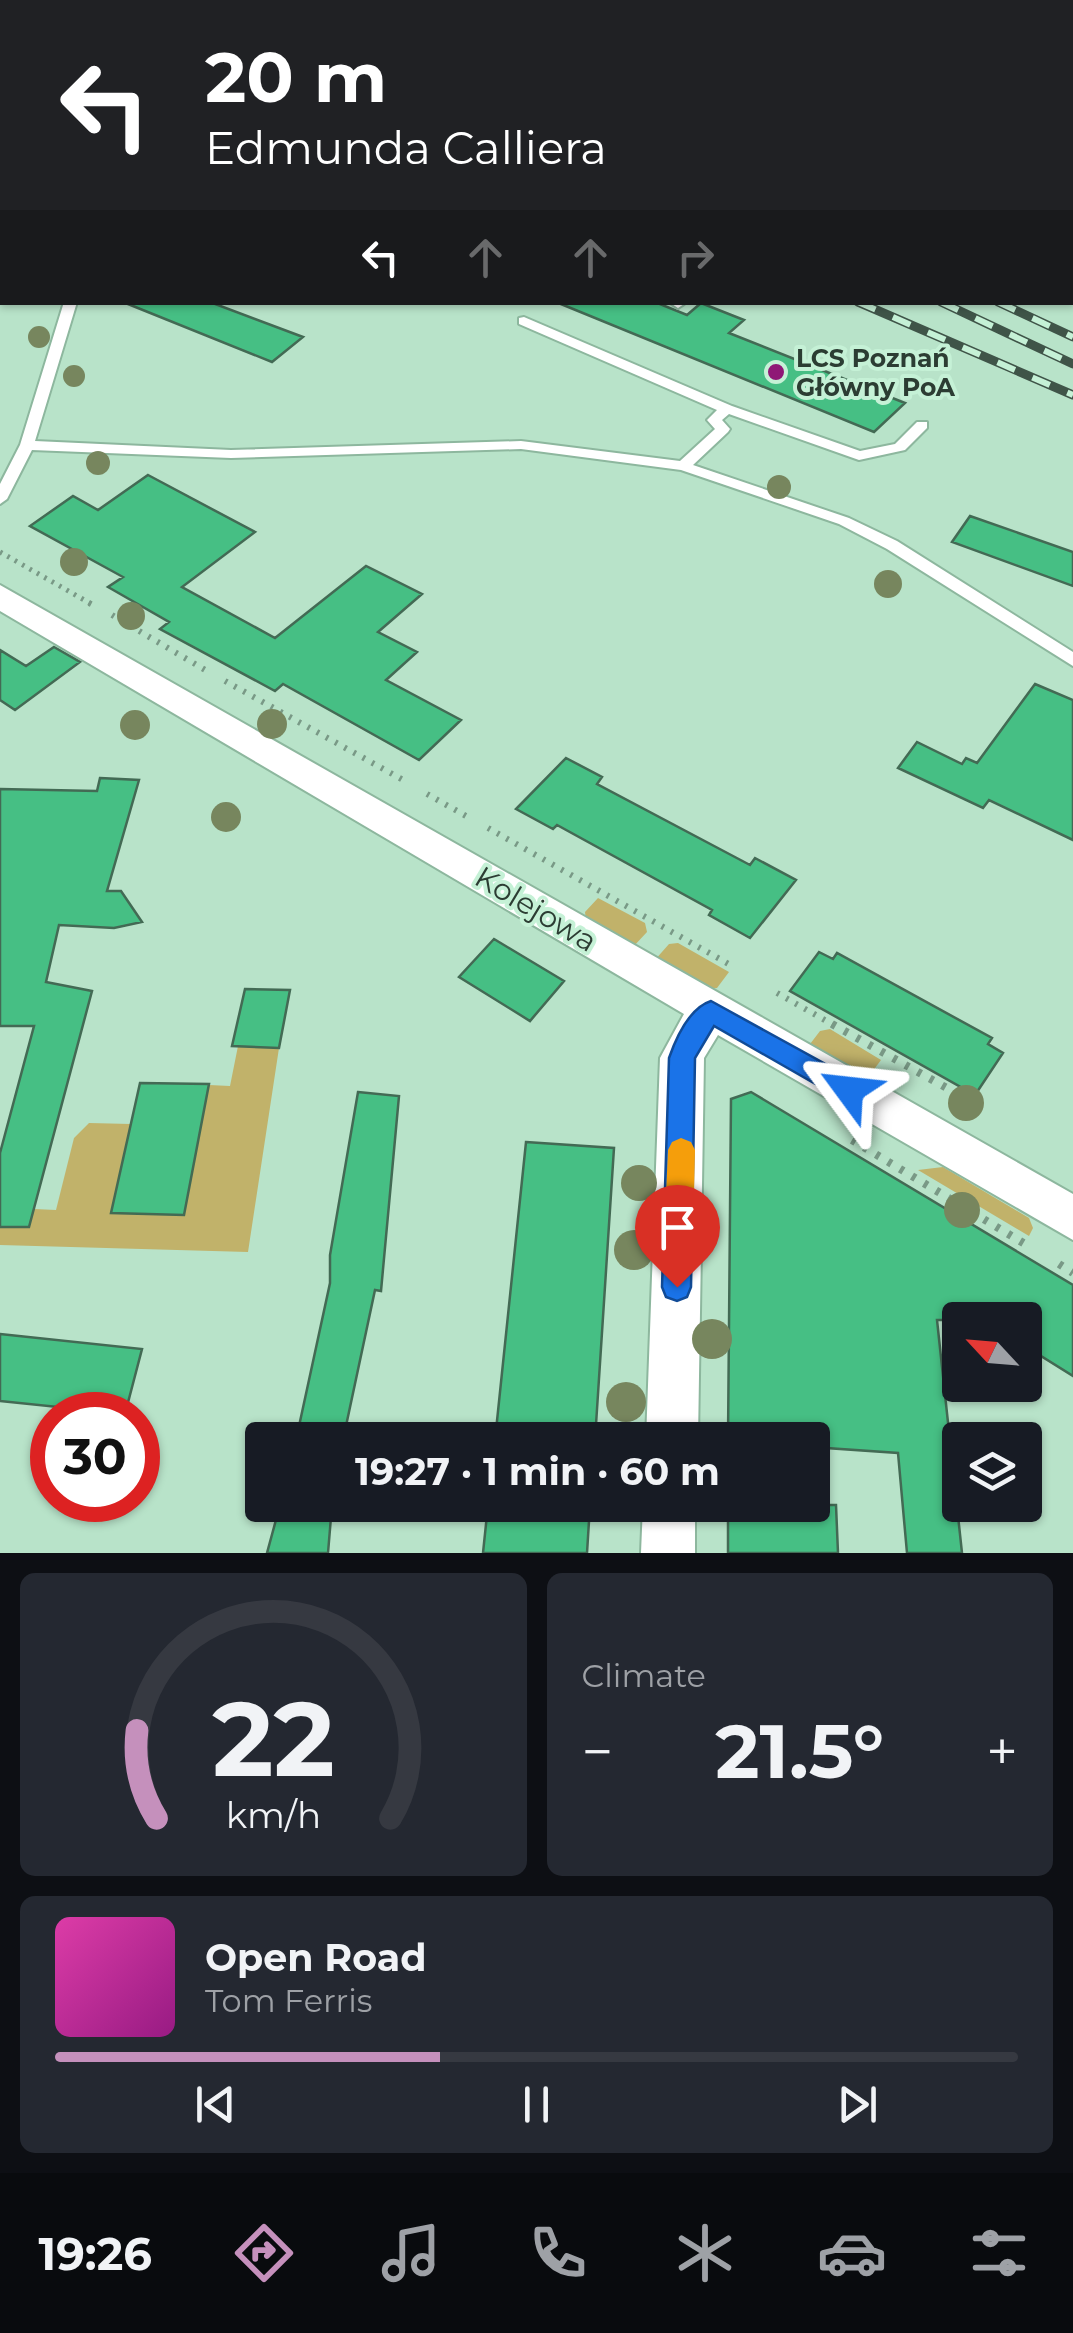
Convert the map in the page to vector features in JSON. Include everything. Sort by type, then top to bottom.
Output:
[{"type":"street","name":"Kolejowa","points":[[0,596],[1073,1219]]},
{"type":"street","points":[[672,1422],[682,1058],[688,1042],[711,1012]]},
{"type":"street","points":[[668,1553],[669,1522]]},
{"type":"lane","points":[[0,500],[27,445],[70,305]]},
{"type":"lane","points":[[524,321],[727,409],[860,456],[900,448],[922,424]]},
{"type":"lane","points":[[683,466],[723,429],[714,420],[727,409]]},
{"type":"lane","points":[[27,445],[230,454],[521,445],[683,466],[844,521],[892,545],[1073,660]]},
{"type":"path","points":[[0,552],[92,605]]},
{"type":"path","points":[[112,614],[207,671]]},
{"type":"path","points":[[225,681],[405,781]]},
{"type":"path","points":[[427,794],[466,816]]},
{"type":"path","points":[[488,828],[734,967]]},
{"type":"path","points":[[777,992],[978,1106]]},
{"type":"path","points":[[846,1136],[1025,1244]]},
{"type":"path","points":[[1059,1264],[1073,1273]]},
{"type":"shaded area","points":[[598,898],[645,923],[647,932],[633,947],[586,921],[585,912]]},
{"type":"shaded area","points":[[678,943],[729,972],[717,988],[705,989],[654,961],[669,944]]},
{"type":"shaded area","points":[[830,1029],[881,1060],[869,1076],[859,1078],[807,1048],[820,1031]]},
{"type":"shaded area","points":[[238,1046],[279,1048],[248,1252],[0,1245],[0,1227],[29,1227],[34,1209],[56,1210],[74,1138],[89,1123],[131,1124],[111,1212],[184,1215],[209,1085],[230,1086]]},
{"type":"shaded area","points":[[943,1167],[1029,1218],[1033,1228],[1029,1236],[918,1170]]},
{"type":"building","points":[[130,305],[218,305],[303,337],[272,362]]},
{"type":"building","name":"LCS Poznań Główny PoA","points":[[563,305],[662,305],[687,315],[699,305],[706,305],[744,320],[729,333],[905,403],[874,432]]},
{"type":"building","points":[[148,475],[255,532],[182,587],[275,638],[366,566],[422,594],[378,632],[417,652],[386,680],[461,720],[419,760],[283,684],[275,691],[160,629],[169,622],[108,587],[123,577],[30,526],[73,496],[98,510]]},
{"type":"building","points":[[970,516],[1073,552],[1073,586],[952,542]]},
{"type":"building","points":[[54,647],[80,662],[15,710],[0,700],[0,650],[26,666]]},
{"type":"building","points":[[1035,684],[1073,700],[1073,840],[989,800],[983,808],[898,768],[917,742],[962,764],[966,758],[977,763]]},
{"type":"building","points":[[566,758],[602,777],[597,784],[750,865],[755,858],[796,880],[750,938],[709,915],[712,910],[557,825],[553,829],[516,809]]},
{"type":"building","points":[[100,778],[139,780],[107,891],[121,891],[142,922],[114,928],[59,925],[46,982],[92,991],[29,1227],[0,1227],[0,1153],[34,1026],[0,1026],[0,789],[97,791]]},
{"type":"building","points":[[494,939],[564,981],[530,1021],[459,977]]},
{"type":"building","points":[[819,952],[833,959],[837,953],[992,1038],[988,1044],[1003,1053],[975,1095],[790,991]]},
{"type":"building","points":[[245,989],[290,990],[279,1048],[232,1046]]},
{"type":"building","points":[[140,1083],[209,1084],[184,1215],[111,1213]]},
{"type":"building","points":[[358,1092],[399,1096],[381,1291],[375,1290],[347,1422],[300,1422],[330,1283],[330,1255]]},
{"type":"building","points":[[751,1092],[1073,1285],[1073,1376],[1042,1357],[1042,1302],[942,1302],[942,1320],[937,1320],[942,1402],[946,1402],[948,1422],[942,1422],[942,1522],[959,1522],[962,1553],[907,1553],[898,1453],[830,1448],[830,1422],[728,1422],[731,1099]]},
{"type":"building","points":[[526,1142],[614,1148],[596,1422],[497,1422]]},
{"type":"building","points":[[0,1334],[142,1349],[131,1392],[30,1392],[30,1404],[0,1401]]},
{"type":"building","points":[[830,1505],[836,1505],[838,1553],[728,1553],[728,1522],[830,1522]]},
{"type":"building","points":[[275,1522],[331,1522],[328,1553],[267,1553]]},
{"type":"building","points":[[486,1522],[589,1522],[587,1553],[483,1553]]},
{"type":"railway","points":[[865,305],[1073,395]]},
{"type":"railway","points":[[947,305],[1073,364]]},
{"type":"railway","points":[[1004,305],[1073,337]]},
{"type":"slow traffic","points":[[678,1239],[681,1150]]},
{"type":"place","name":"LCS Poznań Główny PoA","points":[[776,372]]},
{"type":"route","points":[[677,1287],[682,1058],[688,1042],[711,1012],[849,1090]]}]
